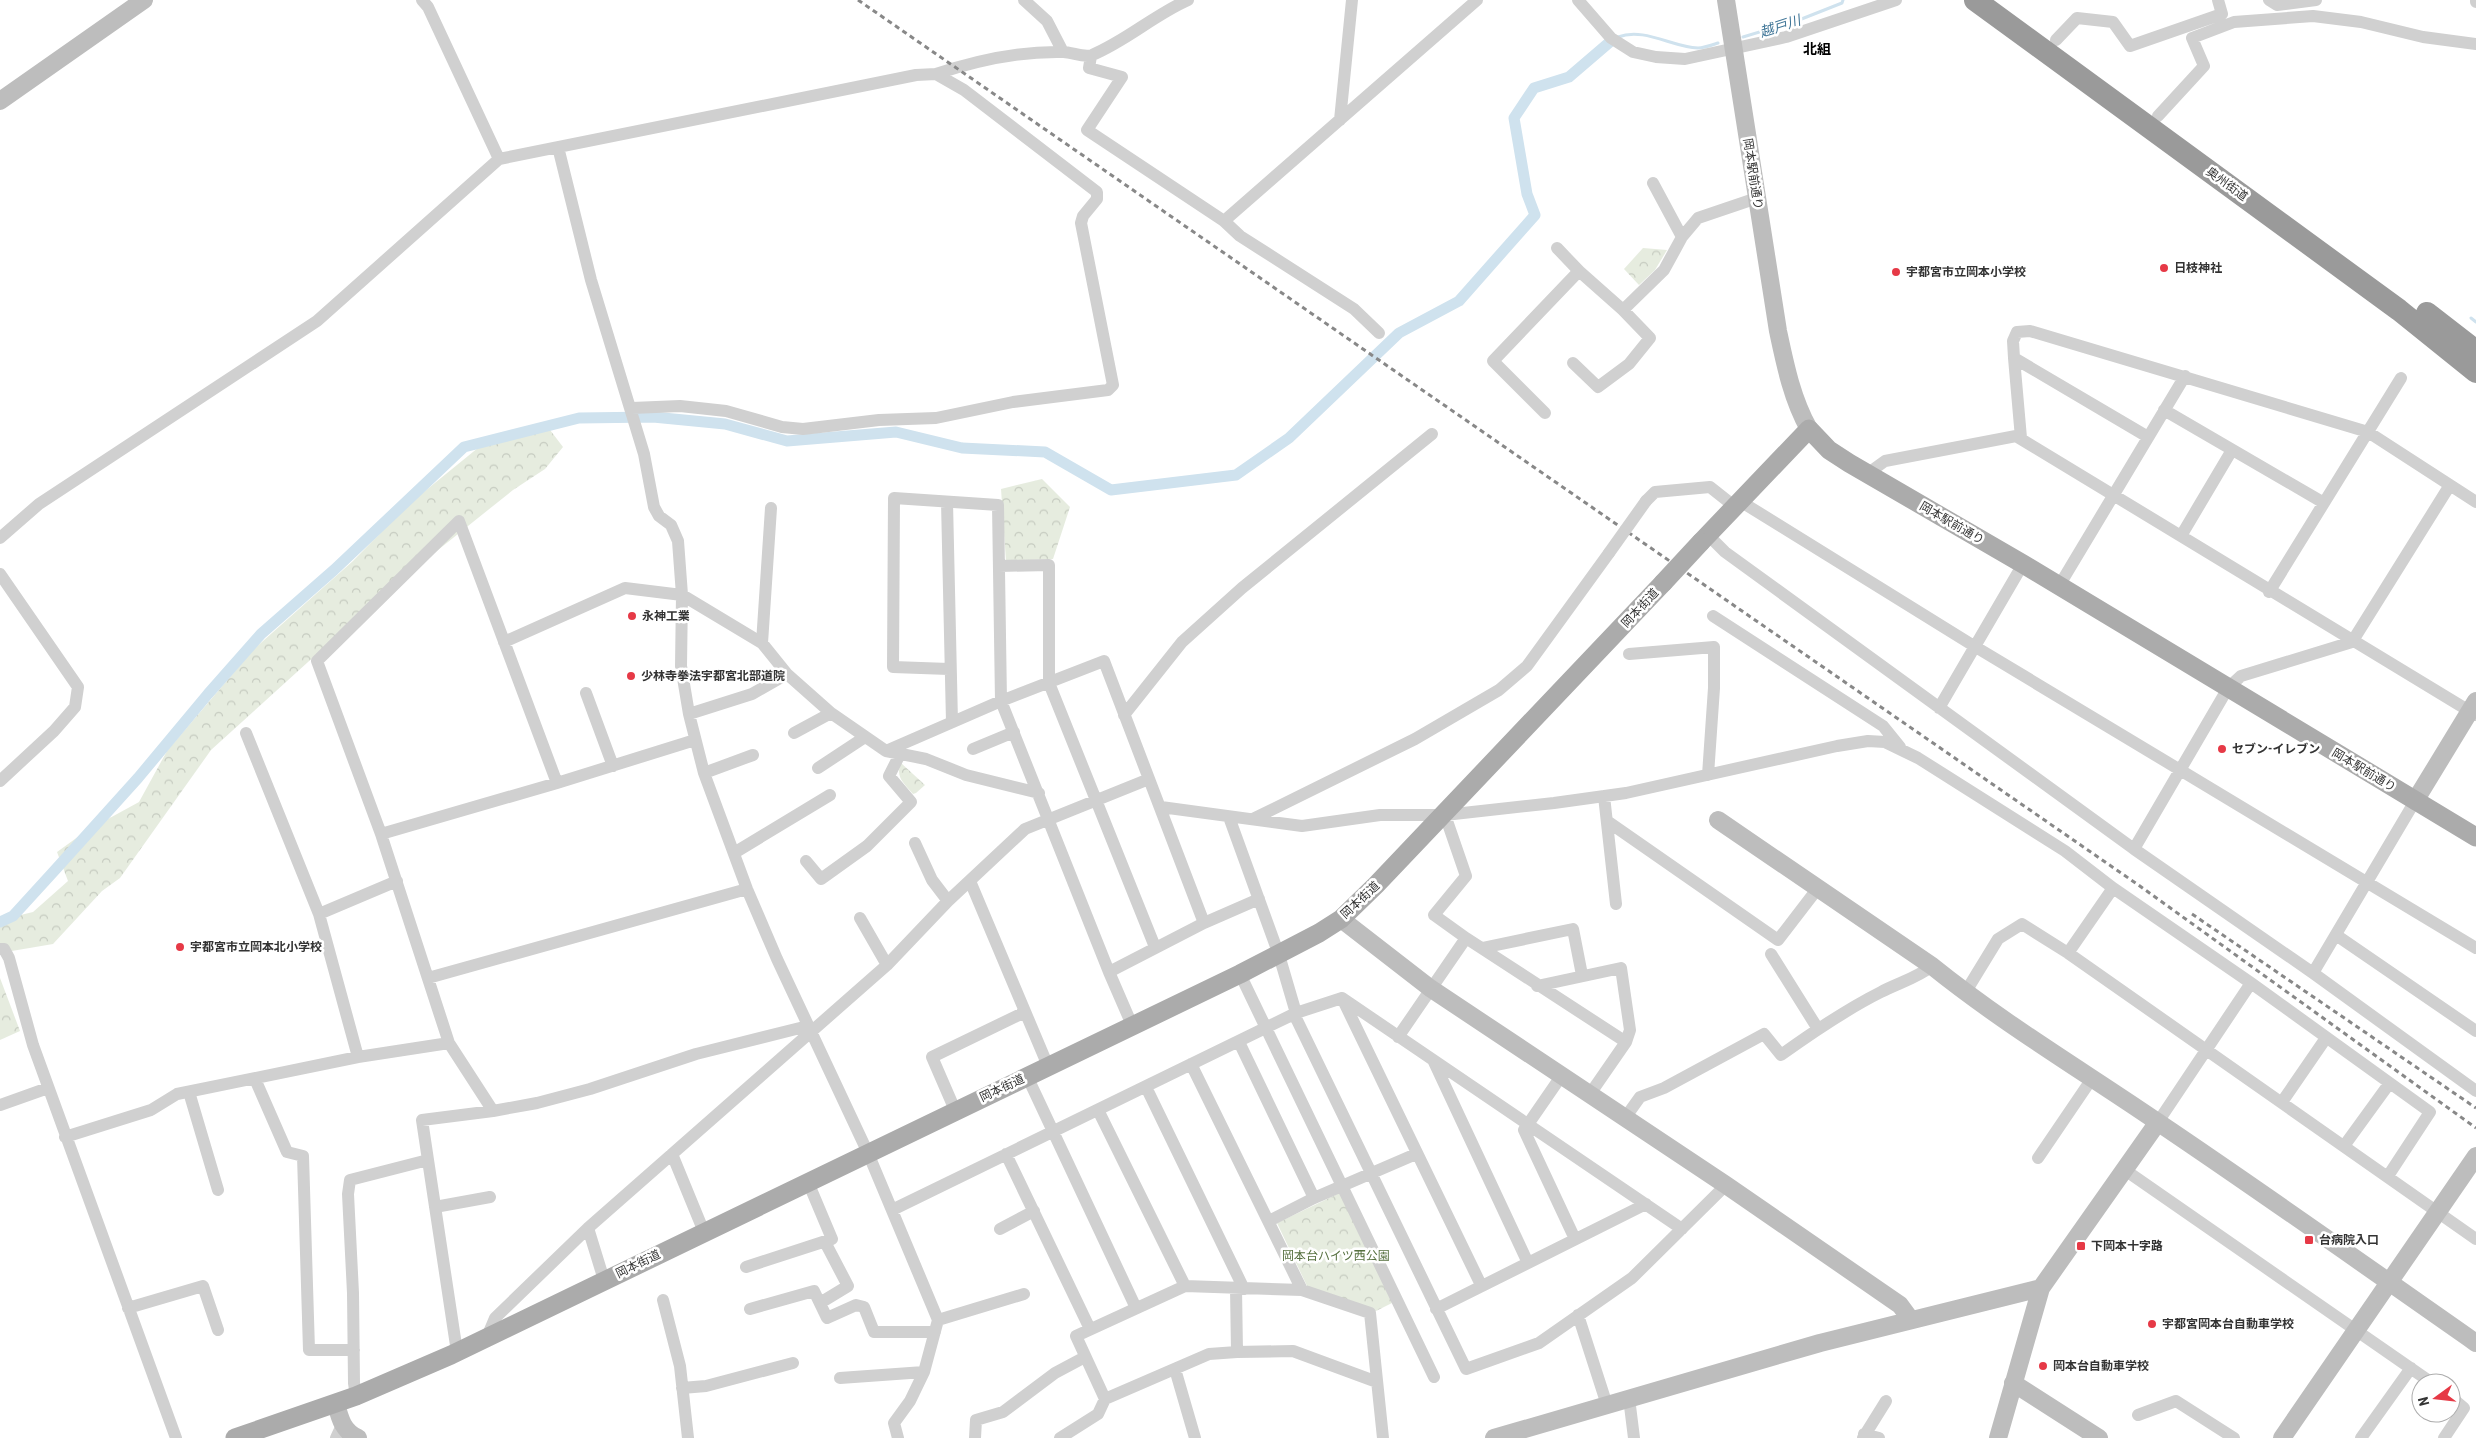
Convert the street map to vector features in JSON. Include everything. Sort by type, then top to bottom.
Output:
[{"type":"highway","name":"奥州街道","points":[[1975,0],[2392,304],[2476,372]]},
{"type":"highway","name":"奥州街道","points":[[2001,0],[2406,296],[2476,351]]},
{"type":"main road","name":"岡本駅前通り","points":[[1809,429],[1829,450],[1867,474],[2023,564],[2476,838]]},
{"type":"main road","points":[[1705,539],[1809,429]]},
{"type":"main road","name":"岡本街道","points":[[235,1438],[336,1404],[457,1352],[954,1110],[1279,955],[1340,919],[1445,815],[1705,539]]},
{"type":"street","points":[[0,102],[144,0]]},
{"type":"street","points":[[422,0],[428,7],[499,159]]},
{"type":"street","points":[[1024,0],[1047,21],[1063,52]]},
{"type":"street","points":[[0,538],[39,504],[317,321],[499,159],[916,75],[936,74],[963,65],[990,60],[1063,52],[1090,56],[1166,10],[1188,0]]},
{"type":"street","points":[[1340,120],[1352,0]]},
{"type":"street","points":[[1224,221],[1477,0]]},
{"type":"street","points":[[1578,0],[1611,38],[1633,52],[1656,58],[1685,59],[1786,37],[1896,0]]},
{"type":"street","name":"岡本駅前通り","points":[[1726,0],[1757,198],[1787,370],[1802,417],[1809,429]]},
{"type":"street","points":[[2056,40],[2077,18],[2113,22],[2130,46],[2222,14],[2218,0]]},
{"type":"street","points":[[2269,0],[2276,5],[2316,0]]},
{"type":"street","points":[[2158,116],[2204,66],[2192,38],[2234,22],[2313,16],[2361,22],[2423,37],[2476,44]]},
{"type":"street","points":[[1090,56],[1089,68],[1122,77],[1087,130],[1224,221],[1240,236],[1354,309],[1379,333]]},
{"type":"street","points":[[632,410],[680,406],[717,410],[782,427],[802,429],[879,420],[936,418],[1013,402],[1108,390],[1113,385],[1081,223],[1083,216],[1097,199],[1097,192],[964,90],[936,74]]},
{"type":"street","points":[[558,147],[591,280],[644,454],[654,507],[660,516],[671,525],[678,541],[682,595],[681,666],[694,740],[704,773],[747,889],[809,1030],[868,1153],[936,1326],[924,1372],[910,1401],[894,1423],[898,1438]]},
{"type":"street","points":[[1653,183],[1682,237]]},
{"type":"street","points":[[1623,310],[1664,270],[1682,237],[1698,218],[1757,198]]},
{"type":"street","points":[[1557,248],[1650,338],[1629,364],[1598,387],[1573,362]]},
{"type":"street","points":[[1545,413],[1493,361],[1579,271]]},
{"type":"street","points":[[2021,438],[2014,358],[2014,336],[2017,332],[2030,331],[2368,432],[2476,502]]},
{"type":"street","points":[[2014,358],[2148,437]]},
{"type":"street","points":[[2059,586],[2185,376]]},
{"type":"street","points":[[2269,592],[2401,378]]},
{"type":"street","points":[[2164,410],[2324,503]]},
{"type":"street","points":[[1124,715],[1182,642],[1242,588],[1432,434]]},
{"type":"street","points":[[1867,474],[1885,461],[2012,435],[2021,438],[2352,642],[2474,709],[2415,801],[2313,973]]},
{"type":"street","points":[[2181,536],[2232,450]]},
{"type":"street","points":[[2134,849],[2228,688],[2241,676],[2352,642],[2450,485]]},
{"type":"street","points":[[1253,819],[1415,739],[1499,690],[1527,666],[1646,501],[1655,492],[1688,488],[1710,488],[2476,948]]},
{"type":"street","points":[[949,669],[893,667],[894,498],[998,505],[1002,701],[1109,972],[1132,1025]]},
{"type":"street","points":[[947,502],[949,669],[952,722]]},
{"type":"street","points":[[762,643],[772,508]]},
{"type":"street","points":[[493,1111],[449,1043],[382,834],[317,661],[459,521],[556,783]]},
{"type":"street","points":[[1705,539],[2134,849],[2313,973],[2476,1091]]},
{"type":"street","points":[[1939,708],[2023,564]]},
{"type":"street","points":[[999,566],[1050,565],[1050,683],[1155,947]]},
{"type":"street","points":[[0,574],[78,686],[75,707],[54,731],[0,781]]},
{"type":"street","points":[[504,642],[625,588],[682,595],[762,643],[787,674],[831,713],[886,751],[926,759],[966,775],[1039,793]]},
{"type":"street","points":[[1713,616],[1883,726],[1901,748]]},
{"type":"street","points":[[1628,654],[1714,647],[1714,688],[1708,775]]},
{"type":"street","points":[[886,751],[1002,701],[1104,661],[1204,923]]},
{"type":"street","points":[[689,714],[752,694],[787,674]]},
{"type":"street","points":[[586,693],[613,766]]},
{"type":"street","points":[[794,733],[831,713]]},
{"type":"street","points":[[973,749],[1014,732]]},
{"type":"street","points":[[246,733],[319,914],[358,1057]]},
{"type":"street","points":[[818,768],[865,737]]},
{"type":"street","points":[[382,834],[613,766],[694,740]]},
{"type":"street","points":[[1161,807],[1302,826],[1380,815],[1445,815],[1604,796],[1868,741],[1885,742],[1901,748],[2058,847],[2430,1112],[2388,1176]]},
{"type":"street","points":[[806,861],[821,879],[867,846],[911,802],[889,776],[900,754]]},
{"type":"street","points":[[704,773],[753,755]]},
{"type":"street","points":[[487,1337],[495,1318],[588,1228],[809,1030],[887,965],[948,901],[1025,830],[1149,779]]},
{"type":"street","points":[[734,853],[830,795]]},
{"type":"street","points":[[1604,796],[1616,904]]},
{"type":"street","points":[[1445,815],[1466,876],[1434,915],[1538,986],[1626,1042]]},
{"type":"street","points":[[1229,817],[1279,955],[1295,1014],[1466,1369],[1539,1343],[1632,1278],[1726,1185]]},
{"type":"street","points":[[1718,820],[1932,966],[1965,993],[2091,1080],[2158,1122],[2476,1342]]},
{"type":"street","points":[[1607,821],[1778,940],[1818,888]]},
{"type":"street","points":[[915,843],[932,880],[948,901]]},
{"type":"street","points":[[319,914],[397,881]]},
{"type":"street","points":[[970,881],[1048,1066]]},
{"type":"street","points":[[2068,953],[2113,888]]},
{"type":"street","points":[[428,978],[747,889]]},
{"type":"street","points":[[1109,972],[1204,923],[1259,899]]},
{"type":"street","points":[[860,918],[887,965]]},
{"type":"street","points":[[1340,919],[1430,988],[1726,1185],[1900,1305],[1911,1320]]},
{"type":"street","points":[[1965,993],[1998,939],[2022,924],[2068,953],[2476,1238]]},
{"type":"street","points":[[1482,948],[1573,929],[1582,975]]},
{"type":"street","points":[[2336,935],[2476,1031]]},
{"type":"street","points":[[1398,1037],[1466,938]]},
{"type":"street","points":[[0,949],[4,949],[9,958],[33,1045],[65,1137],[176,1438]]},
{"type":"street","points":[[1771,954],[1818,1029]]},
{"type":"street","points":[[1625,1118],[1640,1097],[1664,1088],[1764,1034],[1781,1055],[1818,1029],[1883,990],[1922,974],[1932,966]]},
{"type":"street","points":[[1538,986],[1582,975],[1622,968],[1630,1030],[1626,1042],[1590,1094]]},
{"type":"street","points":[[1240,974],[1434,1377]]},
{"type":"street","points":[[1998,1438],[2041,1288],[2125,1170],[2251,983]]},
{"type":"street","points":[[892,1210],[1295,1014],[1342,998]]},
{"type":"street","points":[[1342,998],[1682,1229]]},
{"type":"street","points":[[1342,998],[1481,1285]]},
{"type":"street","points":[[954,1110],[932,1057],[1025,1012]]},
{"type":"street","points":[[457,1352],[422,1120],[493,1111],[590,1089],[696,1054],[809,1030]]},
{"type":"street","points":[[2282,1102],[2326,1038]]},
{"type":"street","points":[[1239,1042],[1314,1198]]},
{"type":"street","points":[[65,1137],[151,1110],[177,1094],[358,1057],[449,1043]]},
{"type":"street","points":[[1434,1062],[1528,1263]]},
{"type":"street","points":[[1191,1064],[1302,1290]]},
{"type":"street","points":[[1562,1075],[1526,1124],[1524,1130],[1575,1239]]},
{"type":"street","points":[[1027,1076],[1136,1308]]},
{"type":"street","points":[[255,1079],[287,1152],[303,1156],[309,1350],[354,1350]]},
{"type":"street","points":[[2038,1158],[2091,1080]]},
{"type":"street","points":[[2344,1146],[2389,1084]]},
{"type":"street","points":[[1146,1087],[1240,1288],[1237,1352]]},
{"type":"street","points":[[0,1105],[48,1088]]},
{"type":"street","points":[[189,1092],[218,1190]]},
{"type":"street","points":[[1098,1110],[1185,1286]]},
{"type":"street","points":[[672,1154],[704,1232]]},
{"type":"street","points":[[1006,1154],[1090,1329]]},
{"type":"street","points":[[1269,1221],[1314,1198],[1416,1154]]},
{"type":"street","points":[[2282,1438],[2476,1156]]},
{"type":"street","points":[[356,1396],[348,1194],[350,1180],[428,1160]]},
{"type":"street","points":[[2125,1170],[2418,1373]]},
{"type":"street","points":[[746,1267],[832,1239],[808,1182]]},
{"type":"street","points":[[435,1206],[490,1197]]},
{"type":"street","points":[[1436,1309],[1646,1204]]},
{"type":"street","points":[[1000,1229],[1034,1212]]},
{"type":"street","points":[[588,1228],[604,1280]]},
{"type":"street","points":[[820,1303],[848,1286],[825,1242]]},
{"type":"street","points":[[128,1308],[203,1286],[218,1330]]},
{"type":"street","points":[[1105,1399],[1076,1336],[1185,1286],[1302,1290],[1370,1313],[1383,1438]]},
{"type":"street","points":[[1494,1438],[1536,1432],[1629,1398],[1820,1343],[2041,1288]]},
{"type":"street","points":[[750,1309],[814,1291],[827,1318],[856,1305],[864,1307],[874,1332],[936,1326],[1024,1294]]},
{"type":"street","points":[[663,1300],[680,1366],[688,1438]]},
{"type":"street","points":[[1578,1316],[1607,1405]]},
{"type":"street","points":[[1060,1438],[1098,1414],[1105,1399],[1209,1354],[1294,1351],[1377,1382]]},
{"type":"street","points":[[975,1438],[976,1420],[1003,1412],[1055,1373],[1085,1357]]},
{"type":"street","points":[[682,1388],[706,1386],[793,1362]]},
{"type":"street","points":[[2361,1438],[2411,1368]]},
{"type":"street","points":[[1175,1369],[1195,1438]]},
{"type":"street","points":[[840,1378],[924,1372]]},
{"type":"street","points":[[2013,1383],[2099,1438]]},
{"type":"street","points":[[1629,1398],[1634,1438]]},
{"type":"street","points":[[1879,1438],[1864,1436],[1886,1401]]},
{"type":"street","points":[[2138,1415],[2176,1401],[2234,1438]]},
{"type":"street","points":[[336,1404],[339,1432],[349,1433],[358,1438]]},
{"type":"street","points":[[2444,1438],[2454,1423]]},
{"type":"green space","points":[[1643,248],[1667,250],[1655,270],[1639,285],[1624,269]]},
{"type":"green space","points":[[547,426],[563,447],[545,469],[513,490],[383,594],[211,750],[120,878],[102,891],[53,944],[0,953],[0,920],[33,912],[68,881],[57,852],[86,831],[139,802],[167,751],[253,650],[353,561],[409,504],[484,443]]},
{"type":"green space","points":[[1042,479],[1070,507],[1053,559],[1006,561],[1001,489]]},
{"type":"green space","points":[[901,763],[925,785],[916,793],[913,794],[901,780],[899,768]]},
{"type":"green space","points":[[0,978],[20,1031],[0,1040]]},
{"type":"green space","name":"岡本台ハイツ西公園","points":[[1348,1189],[1400,1299],[1376,1311],[1308,1288],[1277,1223]]},
{"type":"waterway","name":"越戸川","points":[[1743,37],[1799,20],[1842,3],[1843,0]]},
{"type":"waterway","points":[[1618,37],[1638,34],[1698,48],[1718,43]]},
{"type":"waterway","points":[[0,922],[13,916],[55,870],[138,778],[261,634],[334,570],[464,447],[579,418],[653,417],[725,424],[787,441],[896,432],[962,448],[1045,452],[1111,490],[1236,475],[1289,438],[1399,333],[1459,301],[1535,215],[1527,194],[1514,118],[1534,88],[1569,77],[1611,41]]},
{"type":"waterway","points":[[2471,318],[2476,322]]},
{"type":"railway","points":[[858,0],[2137,884],[2476,1128]]},
{"type":"railway","points":[[2192,914],[2476,1108]]},
{"type":"place","name":"日枝神社","points":[[2164,268]]},
{"type":"place","name":"宇都宮市立岡本小学校","points":[[1896,272]]},
{"type":"place","name":"永神工業","points":[[632,616]]},
{"type":"place","name":"少林寺拳法宇都宮北部道院","points":[[631,676]]},
{"type":"place","name":"セブン-イレブン","points":[[2222,749]]},
{"type":"place","name":"宇都宮市立岡本北小学校","points":[[180,947]]},
{"type":"place","name":"台病院入口","points":[[2309,1240]]},
{"type":"place","name":"下岡本十字路","points":[[2081,1246]]},
{"type":"place","name":"宇都宮岡本台自動車学校","points":[[2152,1324]]},
{"type":"place","name":"岡本台自動車学校","points":[[2043,1366]]},
{"type":"district","name":"北組","points":[[1817,49]]}]
